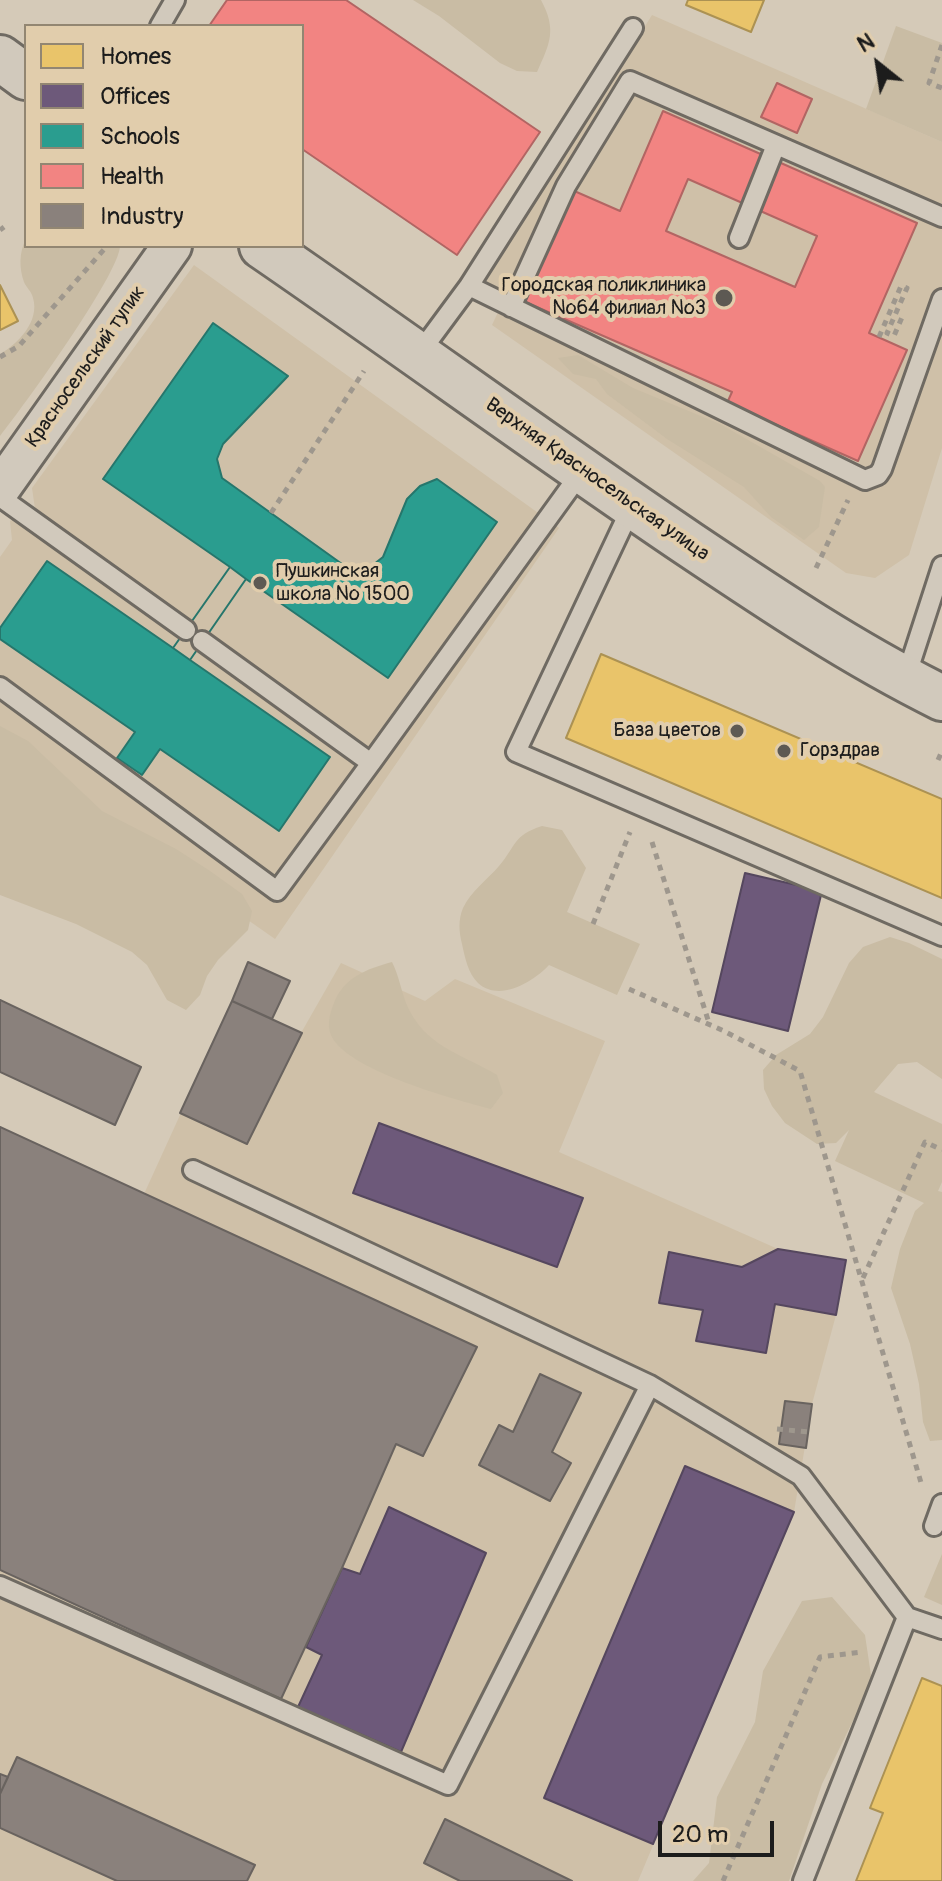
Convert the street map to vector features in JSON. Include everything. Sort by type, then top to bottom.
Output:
[{"type":"street","points":[[0,58],[24,76]]},
{"type":"street","name":"Красносельский тупик","points":[[0,489],[171,248]]},
{"type":"street","name":"Верхняя Красносельская улица","points":[[265,248],[632,506],[803,621],[924,689]]},
{"type":"lane","points":[[161,24],[175,0]]},
{"type":"lane","points":[[418,355],[469,286],[633,28]]},
{"type":"lane","points":[[511,307],[566,186],[630,81],[942,217]]},
{"type":"lane","points":[[739,238],[776,145]]},
{"type":"lane","points":[[469,286],[865,480],[878,475],[882,469],[942,299]]},
{"type":"lane","points":[[0,687],[277,891],[582,471]]},
{"type":"lane","points":[[0,497],[186,630]]},
{"type":"lane","points":[[632,506],[516,752],[942,936]]},
{"type":"lane","points":[[924,689],[942,566]]},
{"type":"lane","points":[[202,641],[371,763]]},
{"type":"lane","points":[[193,1170],[650,1385],[801,1476],[907,1617],[942,1629]]},
{"type":"lane","points":[[0,1586],[448,1785],[650,1385]]},
{"type":"lane","points":[[934,1526],[942,1504]]},
{"type":"lane","points":[[803,1881],[907,1617]]},
{"type":"path","points":[[942,45],[929,83],[942,88]]},
{"type":"path","points":[[0,357],[19,346],[105,248]]},
{"type":"path","points":[[879,337],[901,286],[907,288],[887,333],[894,336],[913,291]]},
{"type":"path","points":[[899,338],[909,315]]},
{"type":"path","points":[[271,513],[364,371]]},
{"type":"path","points":[[816,568],[845,506]]},
{"type":"path","points":[[938,760],[942,751]]},
{"type":"path","points":[[593,924],[640,806]]},
{"type":"path","points":[[640,806],[709,1025]]},
{"type":"path","points":[[629,989],[800,1071],[934,1526]]},
{"type":"path","points":[[862,1279],[925,1142],[942,1150]]},
{"type":"path","points":[[723,1881],[820,1657],[895,1648]]},
{"type":"shaded area","points":[[413,0],[541,0],[549,20],[550,36],[537,72],[517,71],[500,63]]},
{"type":"shaded area","name":"Городская поликлиника №64 филиал №3","points":[[652,15],[942,142],[942,448],[909,555],[875,578],[846,573],[492,325],[507,293],[485,283]]},
{"type":"shaded area","points":[[896,26],[942,43],[942,142],[866,109]]},
{"type":"shaded area","points":[[24,244],[24,248],[119,248],[116,261],[88,311],[0,436],[0,354],[26,331],[34,307],[33,298],[24,282],[22,249]]},
{"type":"shaded area","name":"Пушкинская школа № 1500","points":[[194,265],[559,528],[275,939],[0,746],[0,557],[12,540],[10,521],[35,509],[32,488]]},
{"type":"shaded area","points":[[578,355],[633,388],[720,424],[820,481],[825,487],[819,527],[804,540],[771,517],[744,487],[667,439],[607,394],[596,379],[573,374],[558,358]]},
{"type":"shaded area","points":[[0,726],[28,741],[102,811],[176,849],[242,894],[252,911],[248,930],[218,960],[207,976],[200,995],[186,1010],[167,1000],[147,965],[132,952],[76,924],[0,895]]},
{"type":"shaded area","points":[[542,826],[562,830],[586,868],[567,912],[640,944],[617,995],[549,965],[516,988],[496,991],[478,983],[469,970],[460,930],[463,908],[516,842]]},
{"type":"shaded area","points":[[890,937],[942,959],[942,1079],[917,1062],[898,1064],[874,1092],[942,1124],[942,1182],[938,1191],[942,1192],[942,1440],[930,1441],[923,1422],[910,1344],[891,1288],[900,1249],[915,1211],[924,1203],[835,1161],[849,1130],[836,1143],[817,1144],[785,1123],[764,1089],[763,1070],[776,1055],[810,1034],[823,1017],[849,963],[863,947]]},
{"type":"shaded area","points":[[392,962],[406,1003],[423,1030],[445,1047],[497,1075],[503,1093],[491,1109],[382,1073],[344,1051],[333,1039],[330,1017],[338,994],[350,980],[365,971]]},
{"type":"shaded area","points":[[341,963],[425,1001],[455,979],[605,1041],[559,1152],[778,1249],[846,1260],[836,1315],[812,1404],[794,1512],[638,1881],[0,1881],[0,1127],[144,1194],[232,1001],[301,1033]]},
{"type":"shaded area","points":[[942,1554],[942,1605],[924,1597]]},
{"type":"shaded area","points":[[832,1597],[865,1635],[872,1682],[822,1784],[789,1881],[693,1881],[709,1863],[717,1797],[755,1722],[763,1671],[802,1601]]},
{"type":"building: Homes","points":[[688,0],[764,0],[751,32],[686,5]]},
{"type":"building: Homes","points":[[0,285],[18,321],[0,330]]},
{"type":"building: Homes","points":[[601,654],[942,799],[942,898],[566,738]]},
{"type":"building: Homes","points":[[922,1678],[942,1686],[942,1881],[856,1881],[883,1813],[870,1808]]},
{"type":"building: Offices","points":[[745,873],[822,891],[788,1031],[712,1012]]},
{"type":"building: Offices","points":[[379,1123],[583,1198],[557,1267],[353,1193]]},
{"type":"building: Offices","points":[[778,1249],[846,1260],[836,1315],[775,1304],[766,1353],[696,1341],[703,1310],[659,1303],[669,1252],[742,1267]]},
{"type":"building: Offices","points":[[685,1466],[794,1512],[653,1844],[544,1798]]},
{"type":"building: Offices","points":[[389,1507],[486,1553],[401,1752],[298,1707],[322,1655],[306,1647],[342,1568],[360,1574]]},
{"type":"building: Schools","points":[[213,323],[288,376],[223,444],[217,459],[222,478],[349,569],[369,568],[383,557],[407,499],[420,486],[437,479],[497,522],[388,678],[246,579],[190,660],[330,757],[279,831],[160,749],[142,775],[117,758],[135,732],[0,639],[0,628],[47,561],[173,648],[230,567],[103,479]]},
{"type":"building: Schools","points":[[230,567],[246,579],[190,660],[173,648]]},
{"type":"building: Health","points":[[227,0],[346,0],[540,132],[457,255],[304,150],[304,24],[210,24]]},
{"type":"building: Health","points":[[777,83],[812,99],[797,133],[761,117]]},
{"type":"building: Health","points":[[663,111],[917,223],[869,333],[907,350],[858,461],[727,403],[732,392],[523,301],[572,190],[620,211]],"holes":[[[688,179],[817,236],[795,287],[666,231]]]},
{"type":"building: Industry","points":[[248,962],[290,981],[272,1019],[232,1001]]},
{"type":"building: Industry","points":[[0,1000],[141,1067],[115,1125],[0,1072]]},
{"type":"building: Industry","points":[[232,1001],[302,1033],[247,1144],[180,1113]]},
{"type":"building: Industry","points":[[0,1127],[477,1347],[423,1456],[396,1444],[281,1699],[0,1570]]},
{"type":"building: Industry","points":[[540,1374],[581,1393],[552,1452],[571,1463],[550,1501],[479,1465],[499,1425],[513,1432]]},
{"type":"building: Industry","points":[[785,1401],[812,1404],[806,1448],[779,1444]]},
{"type":"building: Industry","points":[[17,1757],[255,1865],[247,1881],[117,1881],[0,1828],[0,1794]]},
{"type":"building: Industry","points":[[0,1774],[8,1777],[0,1794]]},
{"type":"building: Industry","points":[[445,1819],[572,1881],[460,1881],[424,1863]]},
{"type":"place","name":"Городская поликлиника №64 филиал №3","points":[[724,298]]},
{"type":"place","name":"Пушкинская школа № 1500","points":[[260,583]]},
{"type":"place","name":"База цветов","points":[[737,731]]},
{"type":"place","name":"Горздрав","points":[[784,751]]}]
